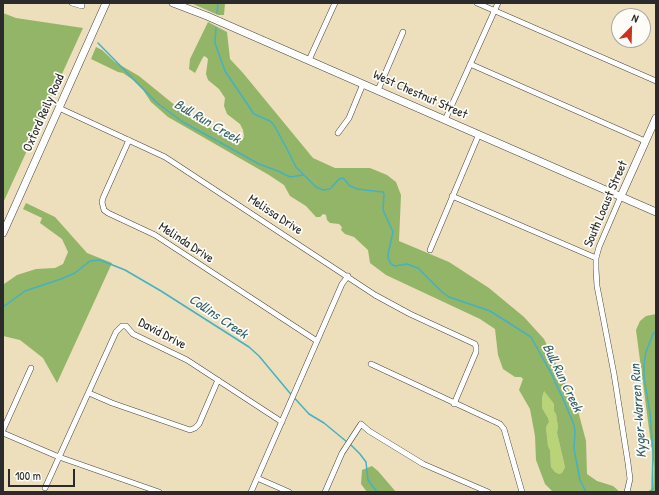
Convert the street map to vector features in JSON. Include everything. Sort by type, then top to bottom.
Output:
[{"type":"main road","name":"Oxford Reily Road","points":[[3,233],[106,3]]},
{"type":"main road","name":"West Chestnut Street","points":[[173,3],[309,60],[656,212]]},
{"type":"main road","name":"South Locust Street","points":[[621,196],[656,118]]},
{"type":"street","points":[[72,3],[82,6]]},
{"type":"street","points":[[309,60],[335,3]]},
{"type":"street","points":[[477,3],[656,81]]},
{"type":"street","points":[[445,120],[498,3]]},
{"type":"street","points":[[378,90],[403,32]]},
{"type":"street","points":[[470,64],[646,141]]},
{"type":"street","points":[[338,133],[348,118],[363,84]]},
{"type":"street","name":"Melissa Drive","points":[[59,108],[165,157],[380,298],[472,343],[476,347],[476,352],[454,404]]},
{"type":"street","points":[[430,250],[479,134]]},
{"type":"street","name":"Melinda Drive","points":[[129,140],[103,198],[102,202],[104,210],[155,235],[317,341]]},
{"type":"street","points":[[452,196],[596,258]]},
{"type":"street","name":"South Locust Street","points":[[621,196],[596,258],[597,286],[614,374],[628,463],[630,479],[627,492]]},
{"type":"street","points":[[251,492],[342,284],[348,276]]},
{"type":"street","name":"David Drive","points":[[45,488],[116,332],[119,328],[124,326],[133,334],[187,360],[282,422]]},
{"type":"street","points":[[372,364],[502,426],[522,492]]},
{"type":"street","points":[[31,368],[3,432],[59,457],[159,492]]},
{"type":"street","points":[[88,393],[112,403],[190,430],[199,424],[218,380]]},
{"type":"street","points":[[325,492],[348,443],[361,424],[369,431],[423,464],[488,492]]},
{"type":"street","points":[[257,478],[289,492]]},
{"type":"green space","points":[[191,3],[225,3],[224,15],[218,15]]},
{"type":"green space","points":[[3,13],[16,18],[83,28],[3,203]]},
{"type":"green space","points":[[208,22],[227,32],[230,59],[313,158],[335,168],[370,168],[387,175],[396,182],[401,195],[399,241],[449,262],[489,288],[524,317],[544,339],[577,407],[586,441],[587,474],[597,481],[613,486],[620,492],[553,492],[545,484],[536,460],[535,436],[530,409],[519,390],[523,379],[521,377],[515,377],[503,369],[498,355],[495,329],[480,319],[386,275],[370,263],[368,250],[354,237],[345,234],[341,230],[342,227],[339,224],[330,223],[327,220],[326,215],[323,214],[320,217],[316,217],[306,206],[290,196],[284,185],[168,117],[151,102],[143,90],[133,80],[123,73],[91,59],[96,47],[102,50],[115,62],[139,76],[193,120],[239,141],[243,139],[243,130],[240,124],[227,114],[224,106],[225,98],[219,89],[208,80],[206,74],[208,59],[204,56],[195,73],[189,69],[190,59]],"holes":[[[544,391],[554,404],[558,427],[557,433],[565,467],[562,473],[559,474],[551,467],[546,427],[549,422],[542,408]]]},
{"type":"green space","points":[[26,203],[55,217],[87,253],[112,263],[57,383],[43,358],[20,340],[3,336],[4,284],[17,275],[36,269],[55,268],[63,264],[68,252],[62,239],[40,223],[42,218],[23,209]]},
{"type":"green space","points":[[656,314],[656,492],[647,492],[653,488],[654,467],[636,330],[640,321],[646,316]]},
{"type":"green space","points":[[544,391],[554,404],[554,411],[556,414],[558,427],[557,433],[565,467],[562,473],[559,474],[551,467],[546,427],[549,422],[542,408]]},
{"type":"green space","points":[[372,466],[396,492],[367,492],[361,484],[362,470]]},
{"type":"waterway","name":"Bull Run Creek","points":[[217,13],[218,3]]},
{"type":"waterway","name":"Bull Run Creek","points":[[216,28],[215,43],[225,71],[254,114],[270,121],[274,125],[296,167],[316,187],[323,190],[330,189],[339,179],[343,178],[350,186],[357,189],[383,192],[383,210],[393,232],[388,254],[391,264],[395,266],[407,264],[418,268],[449,297],[490,311],[531,337],[551,373],[574,425],[574,449],[580,480],[586,492]]},
{"type":"waterway","name":"Bull Run Creek","points":[[98,43],[157,103],[183,122],[259,164],[290,177],[303,175]]},
{"type":"waterway","name":"Collins Creek","points":[[3,307],[25,291],[75,273],[90,261],[100,260],[125,270],[161,291],[249,347],[259,356],[309,414],[324,423],[347,442]]},
{"type":"waterway","name":"Kyger-Warren Run","points":[[652,492],[653,451],[650,413],[644,377],[644,364],[646,352],[653,334],[656,332]]},
{"type":"waterway","name":"Collins Creek","points":[[350,444],[366,462],[368,480],[377,492]]}]
